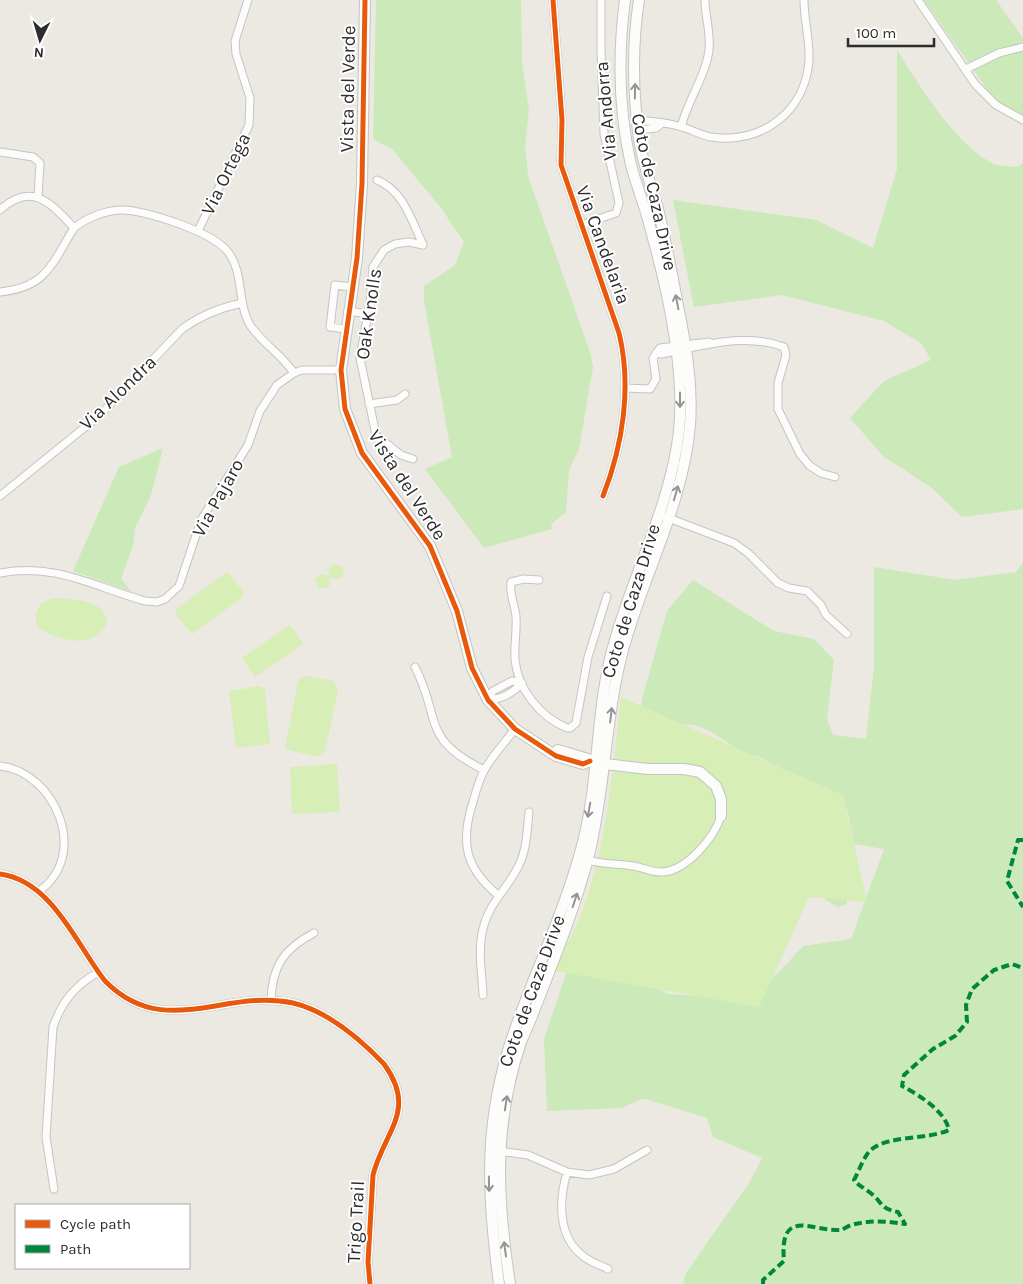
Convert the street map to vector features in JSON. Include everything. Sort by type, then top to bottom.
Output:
[{"type":"main road","name":"Vista del Verde","points":[[365,0],[362,184],[357,258],[348,311],[342,370],[345,409],[362,453],[430,546],[457,611],[472,668],[488,700],[515,729],[550,750],[585,756],[597,762],[648,769],[684,769],[700,772],[716,786],[721,799],[721,816]]},
{"type":"main road","name":"Coto de Caza Drive","points":[[510,1284],[500,1214],[495,1151],[522,1040],[572,910],[588,860],[602,796],[597,762],[626,637],[669,518],[684,462],[690,422],[690,381],[646,212],[632,167],[624,125],[622,40],[625,0]]},
{"type":"main road","name":"Coto de Caza Drive","points":[[499,1284],[490,1218],[499,1087],[512,1038],[580,856],[597,762],[609,660],[672,472],[679,432],[681,347],[663,231],[642,154],[635,100],[636,28],[639,0]]},
{"type":"street","name":"Via Ortega","points":[[198,231],[249,124],[250,98],[236,54],[235,41],[248,0]]},
{"type":"street","name":"Via Candelaria","points":[[554,0],[562,120],[560,165],[619,333],[624,353],[625,388],[618,445],[612,472],[603,496]]},
{"type":"street","name":"Via Andorra","points":[[580,225],[616,214],[618,203],[604,134],[601,0]]},
{"type":"street","points":[[681,127],[691,95],[704,71],[709,51],[710,39],[705,0]]},
{"type":"street","points":[[638,125],[656,128],[660,125],[681,127],[708,137],[739,138],[765,130],[790,110],[805,82],[809,61],[804,0]]},
{"type":"street","points":[[918,0],[975,84],[996,105],[1023,120]]},
{"type":"street","points":[[966,69],[999,53],[1023,47]]},
{"type":"street","points":[[0,152],[33,157],[40,163],[38,197]]},
{"type":"street","name":"Oak Knolls","points":[[377,180],[390,184],[396,191],[413,221],[423,245],[408,242],[396,244],[384,250],[377,258],[372,267],[368,314],[360,358],[376,435],[401,455],[413,459]]},
{"type":"street","points":[[0,210],[19,198],[38,197],[54,206],[74,228]]},
{"type":"street","points":[[0,292],[22,289],[44,277],[74,228],[99,214],[119,210],[148,215],[198,231],[220,243],[229,253],[235,265],[242,303],[250,324],[294,373]]},
{"type":"street","points":[[346,329],[330,327],[335,285],[352,288]]},
{"type":"street","name":"Via Alondra","points":[[0,496],[100,415],[182,329],[194,320],[216,309],[242,303]]},
{"type":"street","points":[[348,311],[368,314]]},
{"type":"street","points":[[625,388],[650,389],[656,379],[653,358],[660,348],[709,346],[713,343],[747,340],[784,347],[786,355],[778,383],[778,409],[800,454],[810,466],[821,473],[835,478]]},
{"type":"street","name":"Via Pajaro","points":[[0,573],[33,569],[54,572],[145,601],[157,602],[166,599],[178,586],[202,520],[248,445],[260,411],[268,396],[277,385],[294,373],[314,368],[342,370]]},
{"type":"street","points":[[369,404],[397,400],[405,394]]},
{"type":"street","points":[[658,514],[734,543],[748,553],[778,583],[789,588],[807,591],[821,605],[826,616],[847,634]]},
{"type":"street","points":[[539,580],[524,579],[511,582],[510,591],[516,616],[515,659],[522,683],[537,707],[560,725],[570,728],[574,726],[578,714],[590,650],[607,596]]},
{"type":"street","points":[[415,667],[423,683],[434,727],[444,744],[454,753],[484,770]]},
{"type":"street","points":[[488,700],[493,691],[512,681],[522,683]]},
{"type":"street","points":[[498,895],[473,868],[466,846],[470,813],[484,770],[515,729]]},
{"type":"street","points":[[0,766],[22,773],[37,782],[50,796],[58,812],[64,838],[61,856],[51,881],[39,891]]},
{"type":"street","points":[[484,995],[481,941],[484,925],[498,895],[519,867],[524,854],[529,812]]},
{"type":"street","points":[[588,860],[607,865],[635,866],[664,872],[678,866],[701,849],[717,830],[721,816]]},
{"type":"street","name":"Trigo Trail","points":[[0,874],[28,883],[39,891],[56,911],[98,972],[123,997],[147,1008],[162,1012],[270,1001],[300,1005],[323,1016],[374,1053],[384,1064],[395,1082],[399,1101],[396,1123],[373,1175],[368,1262],[370,1284]]},
{"type":"street","points":[[270,1001],[272,984],[282,958],[291,946],[314,933]]},
{"type":"street","points":[[54,1189],[46,1137],[53,1026],[58,1012],[72,990],[98,972]]},
{"type":"street","points":[[495,1151],[528,1155],[567,1172],[582,1175],[603,1173],[642,1155],[647,1150]]},
{"type":"street","points":[[567,1172],[561,1203],[565,1230],[572,1243],[583,1256],[608,1269]]},
{"type":"green space","points":[[376,0],[521,0],[522,62],[529,110],[525,146],[528,176],[590,352],[593,367],[579,449],[569,470],[566,512],[551,524],[552,529],[484,548],[425,469],[452,457],[424,301],[424,286],[455,265],[464,242],[441,208],[392,149],[373,139]]},
{"type":"green space","points":[[924,0],[996,0],[1023,38],[1023,117],[994,99]]},
{"type":"green space","points":[[897,50],[951,128],[978,154],[1001,166],[1019,167],[1023,162],[1023,509],[962,517],[932,488],[883,456],[850,418],[884,381],[931,360],[922,344],[884,321],[782,295],[694,307],[673,200],[816,220],[873,248],[897,169]]},
{"type":"green space","points":[[163,448],[151,495],[135,528],[133,546],[121,579],[132,592],[73,571],[119,467]]},
{"type":"green space","points":[[1023,563],[1023,1284],[683,1284],[686,1273],[749,1183],[762,1158],[713,1137],[707,1118],[649,1100],[642,1099],[622,1108],[547,1111],[544,1039],[584,920],[598,953],[668,994],[723,997],[764,985],[803,946],[851,939],[884,849],[854,844],[848,812],[840,797],[757,756],[742,752],[710,731],[695,725],[639,721],[643,695],[667,611],[693,580],[774,631],[814,639],[834,660],[827,719],[833,735],[866,739],[874,668],[874,567],[955,580],[1016,572]]},
{"type":"green space","points":[[333,564],[343,567],[344,574],[339,579],[330,577],[329,587],[319,589],[315,580],[320,574],[329,576],[328,570]]},
{"type":"green space","points":[[227,572],[244,592],[243,597],[192,634],[176,615],[176,609]]},
{"type":"green space","points":[[54,598],[89,602],[95,605],[105,614],[107,621],[103,630],[96,637],[76,640],[54,636],[37,626],[36,614],[40,605]]},
{"type":"green space","points":[[290,625],[303,644],[255,677],[242,658]]},
{"type":"green space","points":[[307,676],[333,681],[338,690],[325,751],[317,757],[286,749],[298,682],[301,678]]},
{"type":"green space","points":[[260,686],[265,690],[270,744],[236,748],[229,691]]},
{"type":"green space","points":[[621,697],[843,795],[867,902],[809,897],[759,1007],[550,970],[568,942],[594,876],[608,802]]},
{"type":"green space","points":[[337,764],[340,812],[292,814],[290,767]]},
{"type":"green space","points":[[834,881],[850,885],[846,905],[838,907],[825,900]]},
{"type":"marked path","points":[[1023,840],[1018,840],[1007,881],[1023,907]]},
{"type":"marked path","points":[[763,1284],[763,1280],[784,1261],[784,1244],[787,1233],[792,1228],[809,1226],[841,1230],[864,1222],[905,1224],[898,1212],[885,1208],[873,1195],[854,1180],[862,1163],[872,1149],[898,1139],[930,1135],[949,1130],[947,1123],[937,1110],[902,1086],[904,1075],[933,1049],[955,1036],[967,1022],[966,1005],[972,989],[994,970],[1012,964],[1023,968]]},
{"type":"cycle path","points":[[365,0],[362,184],[357,258],[341,370],[345,409],[362,453],[430,546],[457,611],[472,668],[488,700],[515,729],[556,756],[583,764],[590,761]]},
{"type":"cycle path","points":[[553,0],[562,120],[561,165],[619,333],[623,353],[625,374],[623,415],[616,456],[603,496]]},
{"type":"cycle path","points":[[0,874],[18,879],[34,888],[48,901],[61,916],[105,981],[127,999],[150,1008],[172,1010],[268,1000],[293,1003],[306,1007],[343,1027],[384,1064],[394,1080],[398,1095],[398,1108],[395,1121],[373,1175],[368,1262],[370,1284]]}]
